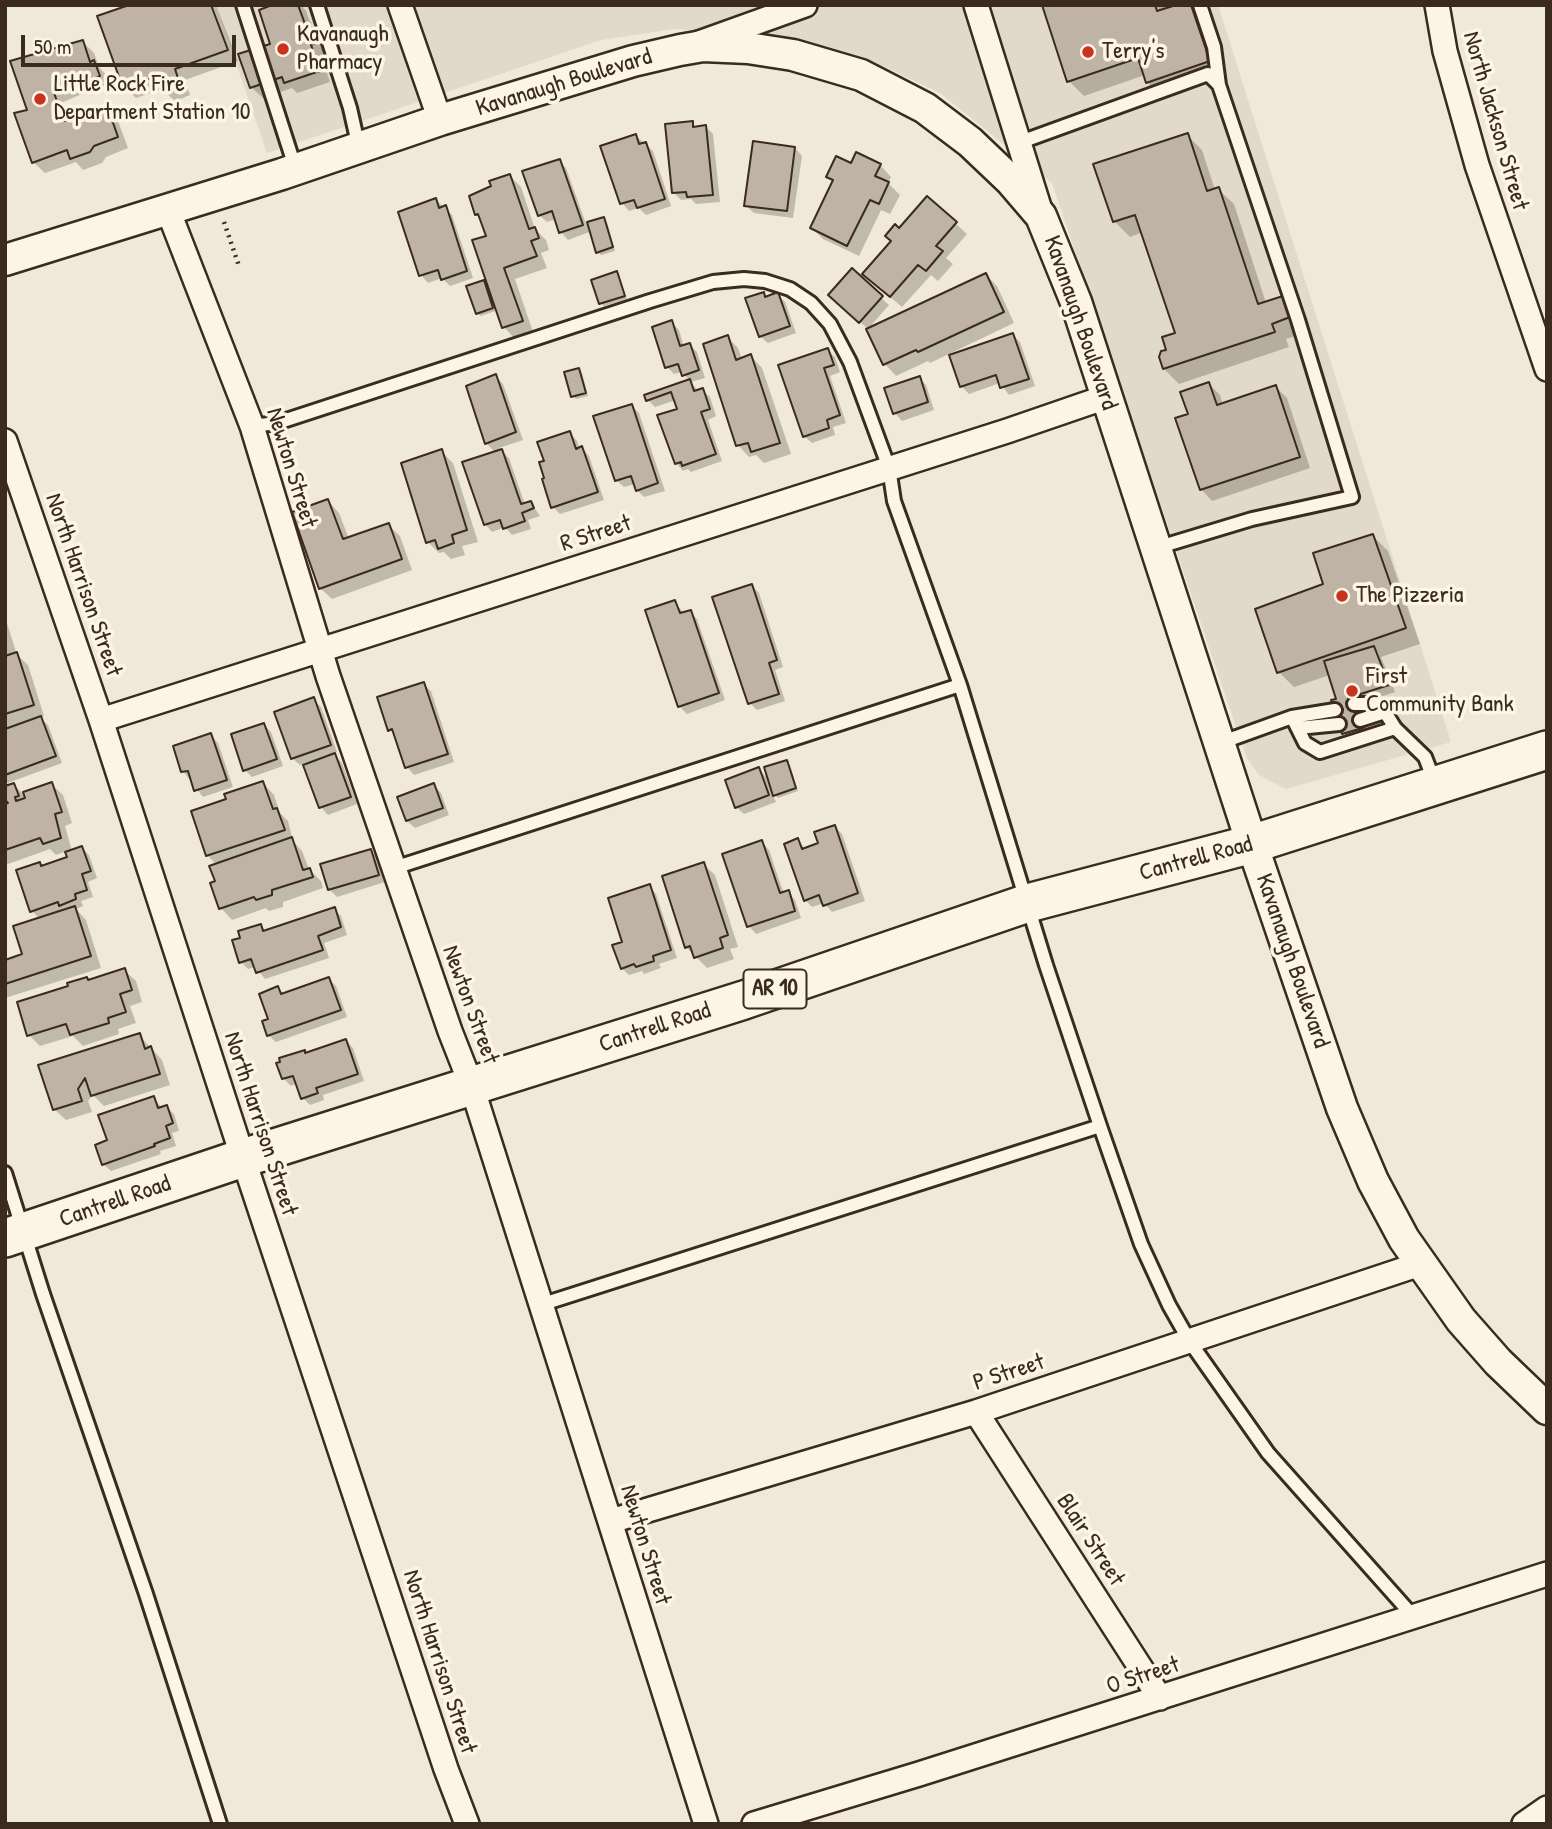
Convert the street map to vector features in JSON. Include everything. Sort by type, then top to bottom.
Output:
[{"type":"main road","name":"Cantrell Road","points":[[15,1235],[243,1158],[744,1000],[1028,903],[1252,844],[1547,750]]},
{"type":"street","points":[[400,5],[440,120]]},
{"type":"street","points":[[680,50],[805,5]]},
{"type":"street","points":[[976,5],[1041,216]]},
{"type":"street","name":"North Jackson Street","points":[[1437,5],[1445,51],[1477,165],[1547,369]]},
{"type":"street","name":"Kavanaugh Boulevard","points":[[5,260],[296,170],[440,120],[633,61],[703,46],[748,48],[793,55],[861,75],[925,108],[970,142],[1011,181],[1041,216],[1076,302],[1252,844],[1342,1108],[1373,1181],[1404,1239],[1461,1320],[1498,1362],[1547,1409]]},
{"type":"street","name":"Newton Street","points":[[168,210],[252,426],[320,650],[450,1031],[472,1087],[706,1824]]},
{"type":"street","name":"R Street","points":[[101,720],[1106,397]]},
{"type":"street","name":"North Harrison Street","points":[[5,440],[101,720],[446,1769],[467,1824]]},
{"type":"street","name":"P Street","points":[[611,1521],[976,1412],[1420,1264]]},
{"type":"street","name":"Blair Street","points":[[976,1412],[1160,1698]]},
{"type":"street","name":"O Street","points":[[754,1824],[1547,1574]]},
{"type":"street","points":[[1524,1824],[1547,1808]]},
{"type":"lane","points":[[243,5],[296,170]]},
{"type":"lane","points":[[317,5],[350,108],[359,148]]},
{"type":"lane","points":[[1156,548],[1252,519],[1352,498],[1298,320],[1219,85],[1214,47],[1200,5]]},
{"type":"lane","points":[[1018,143],[1208,74],[1219,85]]},
{"type":"lane","points":[[252,426],[290,419],[713,282],[744,279],[765,281],[790,289],[811,303],[830,324],[850,362],[889,468],[894,501],[960,685],[1028,903],[1141,1244],[1189,1342],[1268,1453],[1413,1616]]},
{"type":"lane","points":[[394,867],[960,685]]},
{"type":"lane","points":[[1354,704],[1375,704],[1385,712],[1395,727],[1425,757],[1437,786]]},
{"type":"lane","points":[[1220,743],[1335,710]]},
{"type":"lane","points":[[1360,720],[1385,712]]},
{"type":"lane","points":[[1295,722],[1339,724]]},
{"type":"lane","points":[[1295,722],[1305,743],[1320,752],[1395,727]]},
{"type":"lane","points":[[540,1305],[1100,1125]]},
{"type":"lane","points":[[5,1173],[15,1235],[146,1594],[220,1824]]},
{"type":"path","points":[[215,195],[239,266]]},
{"type":"shaded area","points":[[216,5],[1218,5],[1451,742],[1286,789],[1259,775],[1247,758],[1052,183],[940,93],[866,58],[791,37],[674,29],[601,40],[267,153]]},
{"type":"building","points":[[129,5],[211,5],[228,50],[175,69],[180,84],[162,91],[157,76],[123,88],[97,16]]},
{"type":"building","name":"Kavanaugh Pharmacy","points":[[272,5],[298,5],[305,24],[310,23],[316,43],[311,45],[320,71],[284,83],[282,77],[250,88],[238,54],[270,44],[259,10]]},
{"type":"building","points":[[1042,5],[1155,5],[1157,11],[1176,5],[1191,5],[1210,61],[1146,83],[1138,58],[1067,82]]},
{"type":"building","name":"Little Rock Fire Department Station 10","points":[[83,40],[90,62],[94,60],[100,76],[79,83],[78,80],[53,90],[64,121],[108,108],[118,137],[70,159],[67,150],[32,163],[14,113],[27,110],[10,61]]},
{"type":"building","points":[[693,121],[693,127],[706,125],[713,195],[687,197],[686,192],[672,193],[665,124]]},
{"type":"building","points":[[1188,133],[1207,191],[1219,187],[1258,304],[1283,296],[1290,317],[1272,324],[1275,332],[1163,369],[1159,357],[1161,351],[1166,350],[1162,337],[1175,333],[1135,215],[1113,222],[1093,164]]},
{"type":"building","points":[[636,134],[639,144],[646,142],[665,199],[637,208],[634,200],[620,204],[600,146]]},
{"type":"building","points":[[753,141],[795,147],[787,211],[744,206]]},
{"type":"building","points":[[856,152],[881,164],[875,176],[889,182],[879,204],[870,200],[847,246],[810,228],[833,180],[826,177],[836,156],[851,163]]},
{"type":"building","points":[[560,159],[583,225],[559,233],[552,211],[538,216],[522,171]]},
{"type":"building","points":[[510,174],[529,229],[535,227],[539,238],[531,241],[537,256],[504,268],[523,321],[502,328],[472,240],[486,236],[469,196],[491,186],[489,181]]},
{"type":"building","points":[[927,196],[957,222],[936,246],[943,251],[926,271],[918,265],[890,297],[862,274],[891,241],[885,236],[895,224],[899,228]]},
{"type":"building","points":[[436,198],[439,208],[446,205],[467,271],[441,280],[438,270],[419,276],[398,212]]},
{"type":"building","points":[[604,217],[613,247],[596,253],[587,222]]},
{"type":"building","points":[[852,268],[883,296],[859,323],[828,295]]},
{"type":"building","points":[[617,271],[625,296],[599,304],[591,280]]},
{"type":"building","points":[[986,273],[1004,312],[918,352],[916,350],[883,365],[866,329]]},
{"type":"building","points":[[484,280],[493,308],[476,314],[466,286]]},
{"type":"building","points":[[764,292],[765,297],[778,292],[790,326],[759,337],[745,298]]},
{"type":"building","points":[[672,320],[680,346],[690,343],[699,370],[682,376],[678,364],[665,368],[652,327]]},
{"type":"building","points":[[1013,333],[1029,379],[1000,388],[996,375],[960,387],[949,355]]},
{"type":"building","points":[[728,335],[736,360],[751,354],[780,443],[751,452],[748,443],[736,446],[703,344]]},
{"type":"building","points":[[828,348],[834,365],[824,368],[840,415],[827,420],[829,428],[803,437],[778,365]]},
{"type":"building","points":[[579,368],[586,393],[571,397],[564,372]]},
{"type":"building","points":[[496,374],[516,432],[485,444],[466,386]]},
{"type":"building","points":[[920,376],[928,402],[893,414],[884,388]]},
{"type":"building","points":[[690,379],[694,391],[703,388],[710,409],[701,412],[716,454],[682,466],[681,462],[675,464],[657,415],[677,409],[671,392],[646,401],[644,395]]},
{"type":"building","points":[[1209,382],[1217,405],[1276,385],[1300,457],[1200,490],[1175,418],[1188,414],[1180,392]]},
{"type":"building","points":[[632,404],[658,483],[636,491],[631,476],[615,481],[593,416]]},
{"type":"building","points":[[570,431],[576,449],[582,446],[598,492],[551,508],[539,462],[544,461],[537,442]]},
{"type":"building","points":[[442,449],[467,530],[452,535],[454,543],[438,549],[435,540],[426,543],[401,463]]},
{"type":"building","points":[[502,449],[521,504],[531,501],[534,508],[522,513],[525,521],[503,529],[500,520],[484,525],[462,462]]},
{"type":"building","points":[[328,499],[343,539],[389,523],[402,559],[319,589],[292,512]]},
{"type":"building","name":"The Pizzeria","points":[[1373,534],[1406,628],[1277,673],[1255,609],[1323,584],[1313,553]]},
{"type":"building","points":[[752,584],[777,660],[769,663],[779,694],[748,704],[712,597]]},
{"type":"building","points":[[675,600],[680,613],[691,610],[719,693],[678,707],[645,610]]},
{"type":"building","name":"First Community Bank","points":[[1374,646],[1389,685],[1351,697],[1363,728],[1342,734],[1331,700],[1336,699],[1324,661]]},
{"type":"building","points":[[17,652],[34,705],[5,714],[5,656]]},
{"type":"building","points":[[424,682],[448,754],[405,768],[392,729],[388,731],[377,697]]},
{"type":"building","points":[[314,697],[331,745],[291,759],[274,712]]},
{"type":"building","points":[[41,716],[56,756],[5,775],[5,729]]},
{"type":"building","points":[[264,723],[277,759],[243,771],[231,734]]},
{"type":"building","points":[[211,733],[227,780],[194,791],[188,771],[181,772],[173,746]]},
{"type":"building","points":[[335,753],[351,797],[319,808],[303,765]]},
{"type":"building","points":[[787,760],[796,788],[773,796],[764,767]]},
{"type":"building","points":[[759,767],[769,795],[735,808],[725,780]]},
{"type":"building","points":[[263,781],[273,809],[277,808],[285,830],[206,856],[191,811],[226,799],[224,794]]},
{"type":"building","points":[[52,782],[62,812],[55,814],[61,838],[43,844],[40,838],[5,850],[5,804],[8,803],[5,800],[5,786],[14,783],[19,796],[15,797],[16,801],[25,798],[23,792]]},
{"type":"building","points":[[434,783],[443,808],[406,821],[397,797]]},
{"type":"building","points":[[835,825],[858,893],[823,906],[819,895],[804,901],[784,844],[798,838],[802,849],[818,843],[814,832]]},
{"type":"building","points":[[292,837],[303,870],[310,868],[313,877],[272,890],[272,895],[256,900],[254,897],[219,909],[210,883],[215,881],[209,866]]},
{"type":"building","points":[[762,840],[780,893],[789,890],[795,911],[747,927],[722,854]]},
{"type":"building","points":[[82,846],[91,871],[82,874],[87,890],[75,894],[76,899],[59,906],[58,902],[30,912],[16,870],[40,862],[41,866],[67,857],[65,852]]},
{"type":"building","points":[[371,849],[379,875],[328,890],[320,864]]},
{"type":"building","points":[[704,862],[728,935],[720,938],[723,948],[694,958],[690,946],[685,948],[662,876]]},
{"type":"building","points":[[650,884],[671,950],[653,956],[654,961],[621,969],[612,945],[622,942],[608,898]]},
{"type":"building","points":[[75,906],[91,956],[5,984],[5,960],[22,954],[13,926]]},
{"type":"building","points":[[335,907],[341,927],[318,936],[323,950],[256,973],[251,959],[239,963],[232,940],[240,938],[238,931],[261,924],[263,931]]},
{"type":"building","points":[[125,968],[132,990],[120,994],[126,1012],[108,1018],[109,1023],[70,1035],[66,1024],[27,1036],[17,1002],[68,986],[67,983],[87,977],[88,980]]},
{"type":"building","points":[[329,977],[341,1010],[267,1036],[262,1021],[268,1019],[259,994],[278,986],[281,994]]},
{"type":"building","points":[[140,1033],[145,1049],[151,1046],[160,1074],[91,1096],[85,1078],[78,1089],[82,1101],[53,1110],[38,1065]]},
{"type":"building","points":[[346,1039],[358,1074],[316,1088],[318,1093],[301,1099],[293,1076],[282,1079],[276,1063],[280,1062],[279,1058],[305,1050],[305,1053]]},
{"type":"building","points":[[154,1096],[158,1108],[167,1105],[173,1123],[166,1126],[170,1138],[102,1165],[95,1145],[107,1140],[98,1115]]},
{"type":"place","name":"Kavanaugh Pharmacy","points":[[283,49]]},
{"type":"place","name":"Terry's","points":[[1088,52]]},
{"type":"place","name":"Little Rock Fire Department Station 10","points":[[40,99]]},
{"type":"place","name":"The Pizzeria","points":[[1342,596]]},
{"type":"place","name":"First Community Bank","points":[[1352,691]]}]
